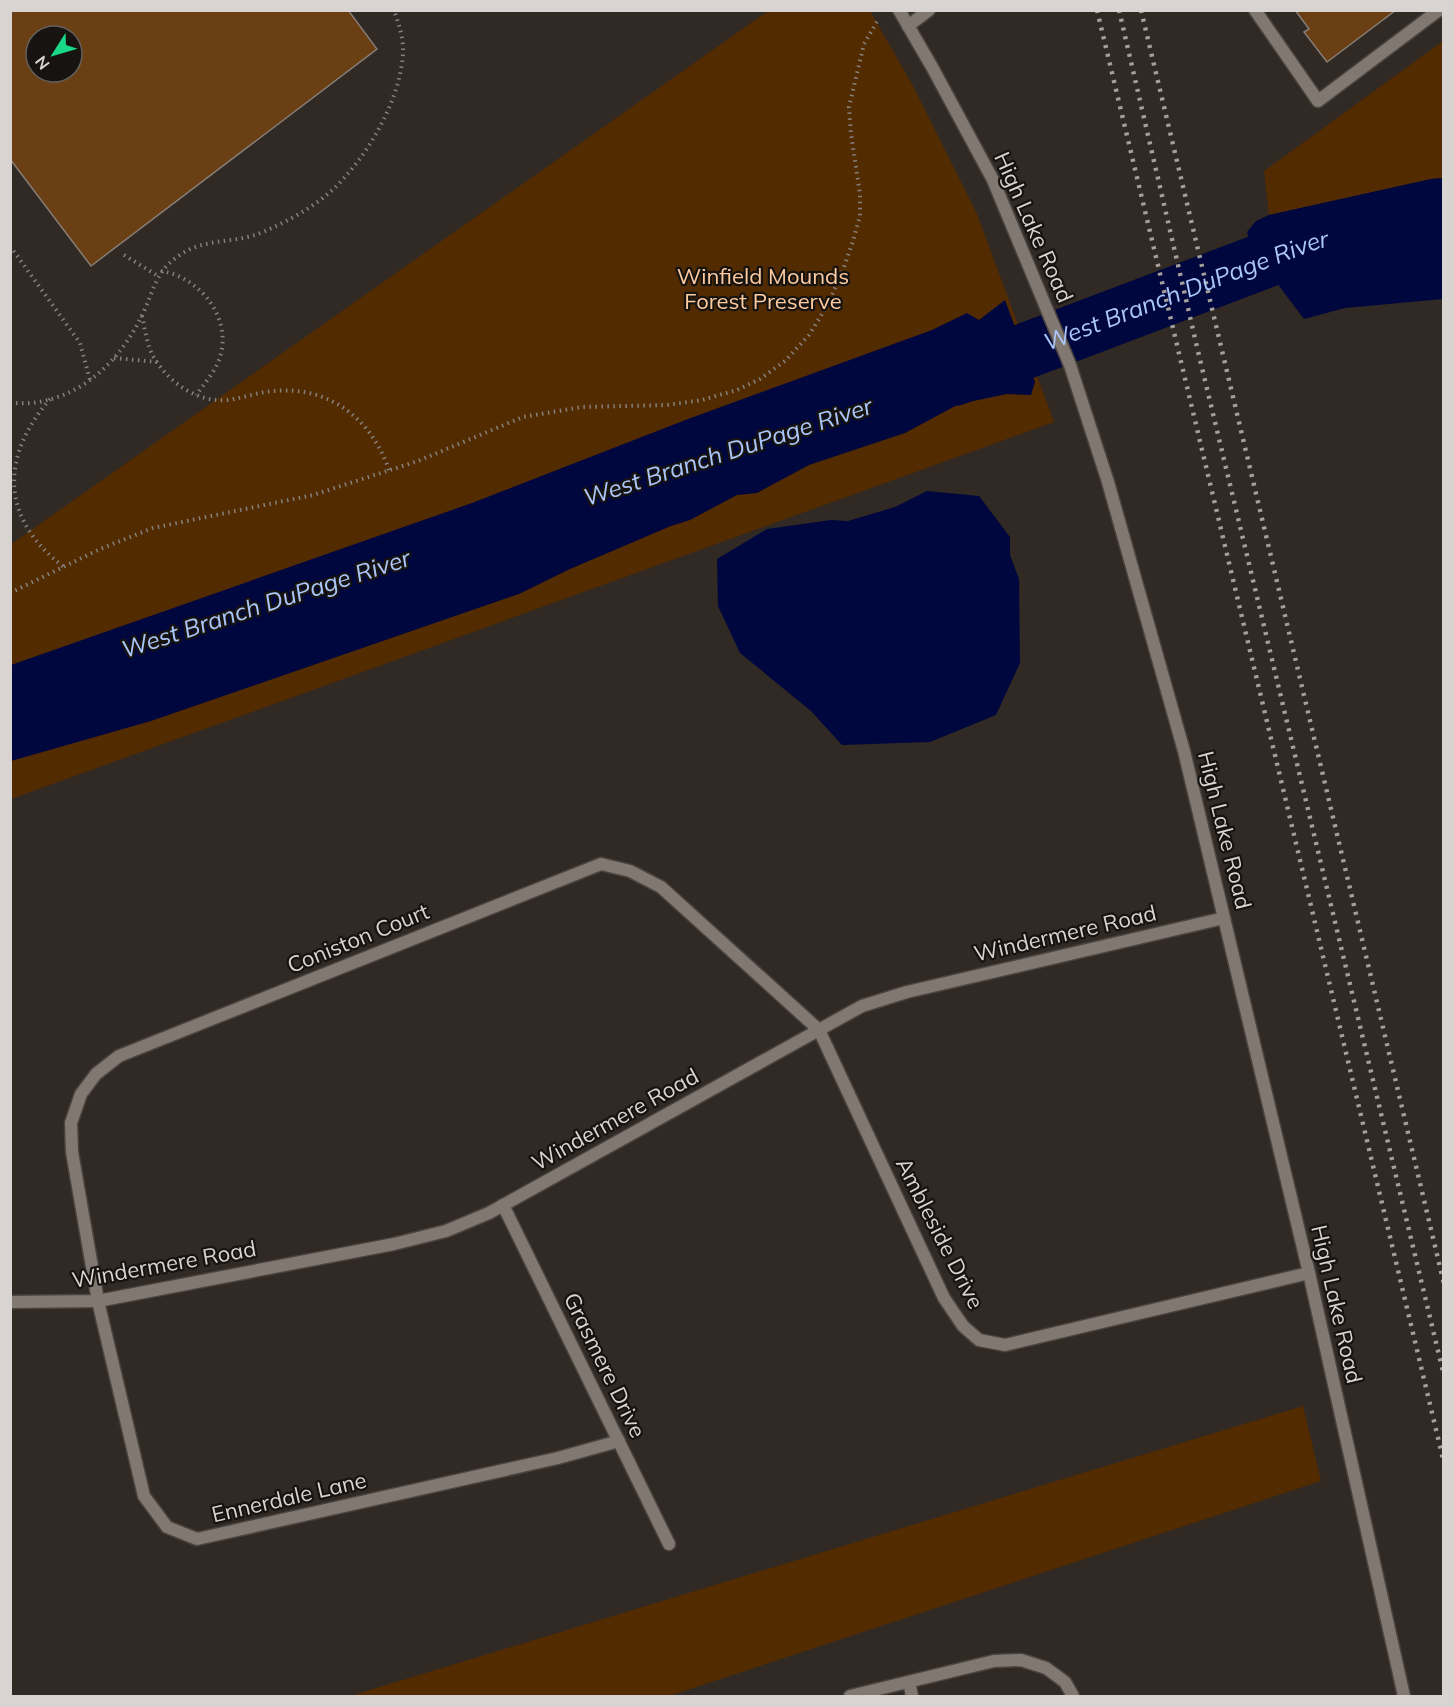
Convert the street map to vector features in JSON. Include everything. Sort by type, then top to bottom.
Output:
[{"type":"street","name":"High Lake Road","points":[[899,10],[993,180],[1070,364],[1108,482],[1184,751],[1309,1274],[1404,1696]]},
{"type":"street","points":[[908,27],[929,10]]},
{"type":"street","points":[[1255,10],[1318,101],[1439,10]]},
{"type":"street","name":"Coniston Court","points":[[98,1301],[72,1152],[71,1123],[81,1094],[96,1074],[119,1056],[601,864],[630,871],[661,887],[819,1030]]},
{"type":"street","name":"Windermere Road","points":[[10,1302],[98,1301],[446,1231],[503,1205],[862,1006],[907,992],[1224,918]]},
{"type":"street","name":"Ambleside Drive","points":[[819,1030],[944,1298],[963,1326],[979,1340],[1005,1345],[1309,1274]]},
{"type":"street","name":"Grasmere Drive","points":[[503,1205],[669,1544]]},
{"type":"street","name":"Ennerdale Lane","points":[[98,1301],[144,1496],[167,1527],[197,1539],[546,1461],[620,1441]]},
{"type":"street","points":[[850,1696],[994,1661],[1022,1660],[1046,1668],[1065,1682],[1073,1696]]},
{"type":"street","points":[[909,1682],[912,1696]]},
{"type":"path","points":[[10,404],[38,402],[90,381],[127,343],[142,316],[159,273],[179,255],[210,242],[259,234],[281,224],[307,210],[347,174],[379,129],[394,93],[403,54],[402,36],[394,10]]},
{"type":"path","points":[[10,593],[153,528],[313,495],[418,460],[523,417],[582,407],[667,405],[702,400],[737,390],[760,379],[785,361],[809,335],[827,306],[853,241],[860,216],[860,194],[850,134],[849,107],[864,44],[875,24]]},
{"type":"path","points":[[10,246],[80,343],[90,381]]},
{"type":"path","points":[[124,255],[159,273],[181,277],[196,285],[215,309],[220,324],[222,345],[220,358],[196,395]]},
{"type":"path","points":[[142,316],[152,354],[175,383],[196,395],[226,400],[272,391],[300,390],[319,396],[353,413],[376,442],[389,470]]},
{"type":"path","points":[[114,358],[158,362]]},
{"type":"path","points":[[50,398],[20,438],[13,456],[10,477],[13,500],[20,522],[44,553],[64,567]]},
{"type":"green space","name":"Winfield Mounds Forest Preserve","points":[[768,11],[870,11],[913,86],[977,214],[1054,422],[11,799],[10,545]]},
{"type":"green space","points":[[1443,41],[1443,178],[1269,215],[1264,171]]},
{"type":"green space","points":[[1303,1406],[1321,1481],[669,1696],[350,1696]]},
{"type":"water","points":[[1443,178],[1443,299],[1345,308],[1304,319],[1252,250],[1247,232],[1256,221],[1269,215]]},
{"type":"water","points":[[1005,300],[1035,382],[1031,395],[1007,394],[959,404],[905,433],[809,465],[757,493],[737,495],[690,520],[570,569],[519,594],[151,721],[11,761],[11,665],[472,503],[688,419],[932,330],[967,313],[979,320]]},
{"type":"water","points":[[927,491],[979,496],[1010,537],[1010,555],[1019,579],[1020,663],[996,715],[930,742],[842,745],[811,711],[740,653],[718,606],[717,559],[767,529],[831,520],[848,521],[895,507]]},
{"type":"building","points":[[10,10],[348,10],[377,49],[91,266],[10,159]]},
{"type":"building","points":[[1295,10],[1396,10],[1327,62],[1304,32],[1309,29]]},
{"type":"waterway","name":"West Branch DuPage River","points":[[954,378],[1316,241],[1444,217]]},
{"type":"railway","points":[[1097,10],[1444,1463]]},
{"type":"railway","points":[[1119,10],[1197,347],[1444,1376]]},
{"type":"railway","points":[[1141,10],[1444,1284]]}]
